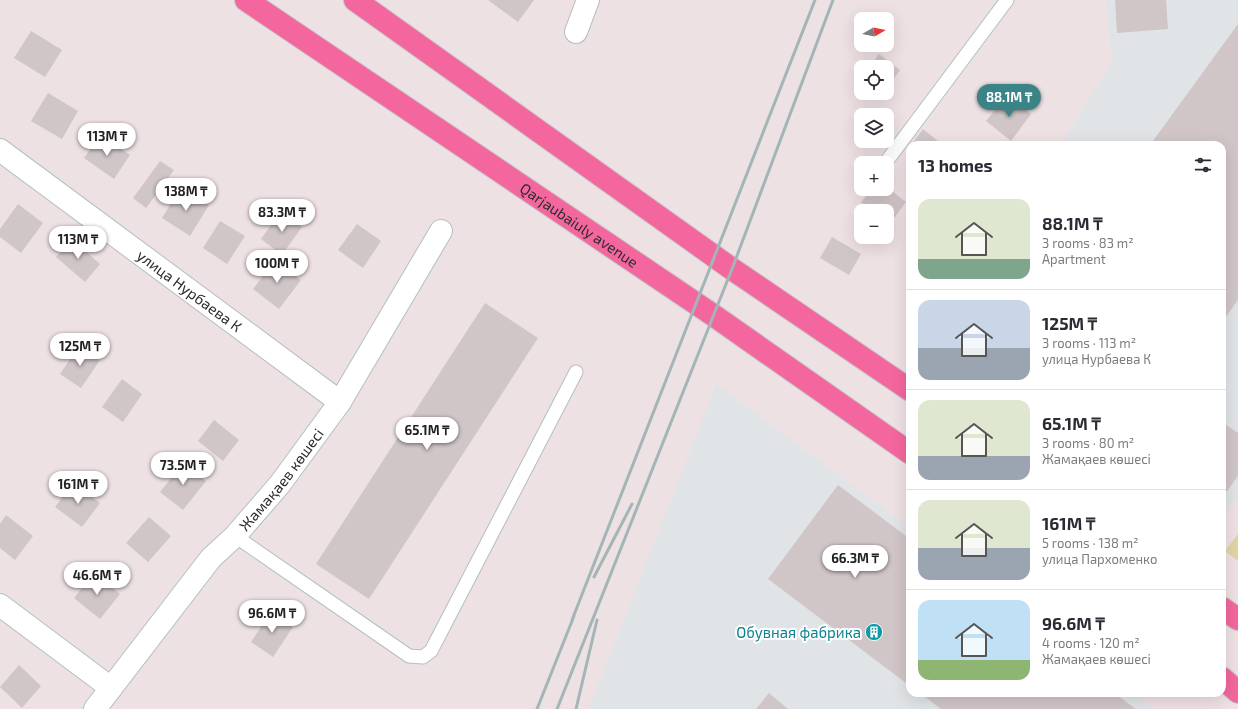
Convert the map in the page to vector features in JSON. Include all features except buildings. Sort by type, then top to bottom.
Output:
[{"type":"highway","name":"Qarjaubaiuly avenue","points":[[246,0],[713,315],[906,450]]},
{"type":"highway","points":[[355,0],[732,269],[906,387]]},
{"type":"highway","points":[[1226,611],[1238,619]]},
{"type":"highway","points":[[1226,682],[1238,692]]},
{"type":"street","points":[[576,32],[588,0]]},
{"type":"street","name":"улица Нурбаева К","points":[[0,150],[340,402]]},
{"type":"street","name":"Жамақаев көшесі","points":[[95,709],[211,558],[235,536],[280,484],[340,402],[441,231]]},
{"type":"street","points":[[0,605],[111,688]]},
{"type":"lane","points":[[890,156],[1007,0]]},
{"type":"lane","points":[[235,536],[409,656],[423,657],[430,651],[576,372]]},
{"type":"shaded area","points":[[1106,0],[1238,0],[1238,496],[1226,511],[1226,141],[1063,141],[1112,62]]},
{"type":"shaded area","points":[[716,384],[906,525],[906,697],[1138,697],[1154,709],[589,709]]},
{"type":"shaded area","points":[[1238,534],[1238,561],[1226,552]]},
{"type":"railway","points":[[572,620],[815,0]]},
{"type":"railway","points":[[557,709],[732,269],[833,0]]},
{"type":"railway","points":[[594,577],[632,504]]},
{"type":"railway","points":[[537,709],[574,616]]},
{"type":"railway","points":[[576,709],[597,620]]},
{"type":"place","name":"Обувная фабрика","points":[[874,632]]}]
